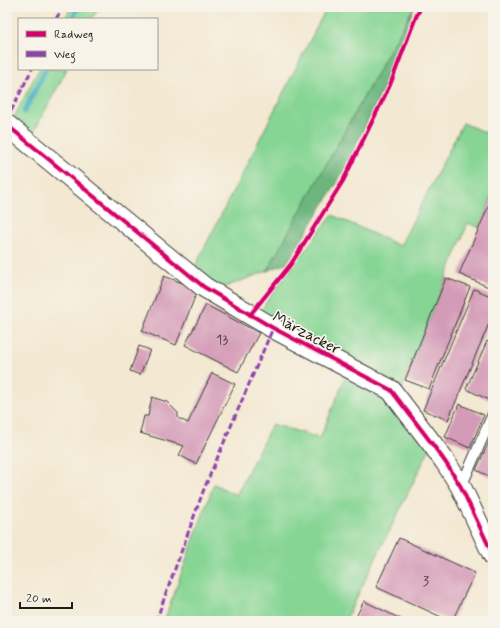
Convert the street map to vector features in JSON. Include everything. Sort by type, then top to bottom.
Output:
[{"type":"street","name":"Märzacker","points":[[7,125],[204,287],[273,328],[391,390],[446,463],[461,487],[493,555]]},
{"type":"lane","points":[[461,487],[493,414]]},
{"type":"green space","points":[[71,7],[99,7],[93,18],[66,18]]},
{"type":"green space","points":[[327,7],[414,7],[267,271],[217,290],[193,270]]},
{"type":"green space","points":[[414,7],[384,87],[337,183],[287,263],[267,271]]},
{"type":"green space","points":[[38,70],[66,70],[25,149],[14,141],[7,159],[7,131]]},
{"type":"green space","points":[[463,123],[493,136],[493,193],[480,228],[468,223],[399,396],[434,440],[345,621],[164,621],[214,484],[236,495],[272,424],[320,438],[352,361],[260,313],[270,296],[332,215],[400,246]]},
{"type":"building","points":[[493,196],[493,289],[459,274]]},
{"type":"building","points":[[164,276],[198,289],[176,345],[142,331]]},
{"type":"building","points":[[446,278],[470,287],[429,389],[405,380]]},
{"type":"building","points":[[474,289],[493,297],[493,314],[448,420],[423,410]]},
{"type":"building","points":[[206,305],[259,333],[238,372],[185,345]]},
{"type":"building","points":[[487,341],[493,343],[493,402],[466,389]]},
{"type":"building","points":[[139,346],[150,350],[140,375],[130,371]]},
{"type":"building","points":[[212,373],[235,384],[196,464],[179,455],[184,446],[140,433],[144,416],[148,416],[152,397],[167,402],[178,413],[178,418],[188,423]]},
{"type":"building","points":[[459,404],[484,415],[470,448],[445,437]]},
{"type":"building","points":[[493,433],[493,478],[476,470]]},
{"type":"building","points":[[399,538],[475,573],[452,621],[376,587]]},
{"type":"building","points":[[364,601],[405,621],[354,621]]},
{"type":"waterway","points":[[72,18],[78,7]]},
{"type":"waterway","points":[[24,112],[45,70]]},
{"type":"marked path","points":[[57,18],[63,7]]},
{"type":"marked path","points":[[7,119],[32,70]]},
{"type":"marked path","points":[[156,621],[204,489],[273,328]]},
{"type":"cycle path","points":[[250,315],[291,264],[343,181],[390,85],[421,7]]},
{"type":"cycle path","points":[[7,125],[204,287],[273,328],[391,390],[446,463],[461,487],[493,555]]}]
